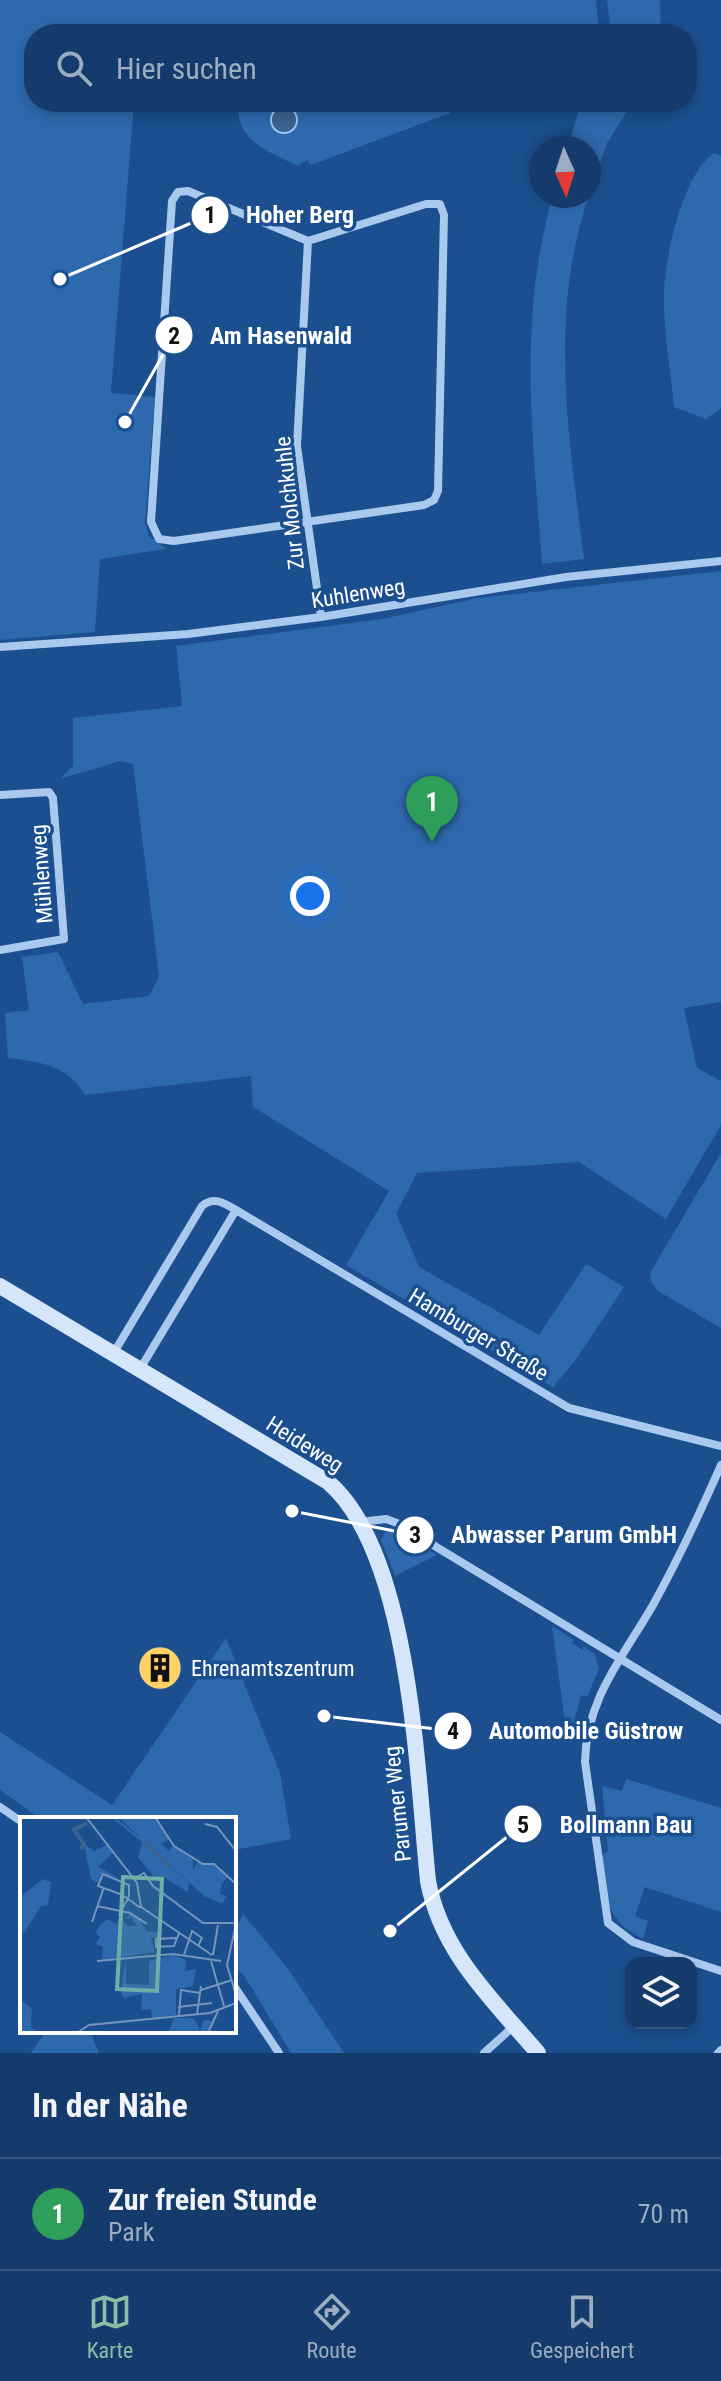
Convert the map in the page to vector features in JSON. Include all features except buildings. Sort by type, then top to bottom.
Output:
[{"type":"street","points":[[188,191],[308,241],[426,204],[440,204],[444,215],[438,491],[434,500],[424,505],[307,520],[174,541],[159,539],[151,522],[172,201],[178,192],[188,191]]},
{"type":"street","name":"Zur Molchkuhle","points":[[308,241],[297,446],[321,617]]},
{"type":"street","name":"Kuhlenweg","points":[[0,647],[188,634],[321,617],[566,577],[721,561]]},
{"type":"street","name":"Mühlenweg","points":[[0,795],[40,790],[49,792],[53,798],[64,939],[0,950]]},
{"type":"street","points":[[113,1354],[202,1206],[208,1201],[219,1200],[236,1210],[140,1370]]},
{"type":"street","name":"Hamburger Straße","points":[[236,1210],[569,1408],[721,1446]]},
{"type":"street","name":"Heideweg","points":[[0,1286],[328,1482],[348,1501],[360,1522]]},
{"type":"street","points":[[721,1465],[675,1563],[595,1701],[585,1742],[585,1771],[608,1923],[633,1942],[721,1971]]},
{"type":"street","points":[[360,1522],[386,1519],[397,1523],[721,1720]]},
{"type":"street","name":"Parumer Weg","points":[[360,1522],[395,1614],[428,1881],[436,1915],[469,1974],[538,2053]]},
{"type":"street","points":[[0,1807],[20,1821]]},
{"type":"street","points":[[236,1989],[279,2053]]},
{"type":"street","points":[[484,2053],[514,2026]]},
{"type":"shaded area","points":[[0,0],[596,0],[598,24],[24,24],[24,112],[133,112],[111,393],[155,397],[145,523],[149,536],[166,549],[100,559],[95,632],[0,640]]},
{"type":"shaded area","points":[[607,0],[660,0],[661,24],[610,24]]},
{"type":"shaded area","points":[[239,112],[450,113],[311,165],[307,160],[298,166],[255,143],[247,135]]},
{"type":"shaded area","points":[[274,112],[294,112],[296,125],[289,132],[279,132],[272,125]]},
{"type":"shaded area","points":[[578,112],[627,112],[607,143],[601,160],[601,136],[571,136]]},
{"type":"shaded area","points":[[714,153],[721,156],[721,408],[706,419],[674,407],[664,301],[671,243],[684,199],[703,164]]},
{"type":"shaded area","points":[[550,208],[585,208],[576,240],[565,331],[568,422],[584,559],[542,564],[532,425],[531,334],[542,242]]},
{"type":"shaded area","points":[[721,571],[721,1002],[684,1008],[697,1068],[721,1081],[721,1125],[666,1219],[579,1162],[417,1173],[396,1213],[419,1267],[539,1335],[586,1264],[624,1287],[575,1361],[553,1387],[346,1265],[389,1191],[253,1107],[251,1076],[85,1095],[62,1071],[8,1058],[5,1013],[29,1010],[22,957],[58,952],[83,1004],[149,996],[159,976],[133,764],[120,761],[60,779],[73,766],[73,718],[182,706],[176,646],[382,619],[478,598]]},
{"type":"shaded area","points":[[721,1153],[721,1328],[658,1291],[651,1282],[650,1273]]},
{"type":"shaded area","points":[[387,1529],[396,1530],[437,1555],[395,1576],[381,1540]]},
{"type":"shaded area","points":[[552,1626],[574,1640],[572,1643],[582,1650],[584,1647],[595,1654],[599,1669],[587,1697],[581,1695],[572,1730],[566,1730]]},
{"type":"shaded area","points":[[226,1638],[280,1773],[291,1839],[236,1850],[236,1817],[38,1817],[0,1790],[0,1732],[112,1805]]},
{"type":"shaded area","points":[[626,1779],[721,1808],[721,1912],[645,1887],[635,1916],[648,1921],[643,1939],[630,1932],[614,1915],[601,1856],[608,1851],[602,1786],[622,1791]]},
{"type":"shaded area","points":[[243,1914],[286,1966],[344,2053],[291,2053],[245,1977],[236,1968],[236,1928]]},
{"type":"shaded area","points":[[45,2033],[91,2033],[99,2053],[31,2053]]},
{"type":"place","name":"Hoher Berg","points":[[60,279]]},
{"type":"place","name":"Am Hasenwald","points":[[125,422]]},
{"type":"place","name":"Zur freien Stunde","points":[[432,842]]},
{"type":"place","name":"Abwasser Parum GmbH","points":[[292,1511]]},
{"type":"place","name":"Ehrenamtszentrum","points":[[160,1668]]},
{"type":"place","name":"Automobile Güstrow","points":[[324,1716]]},
{"type":"place","name":"Bollmann Bau","points":[[390,1931]]}]
